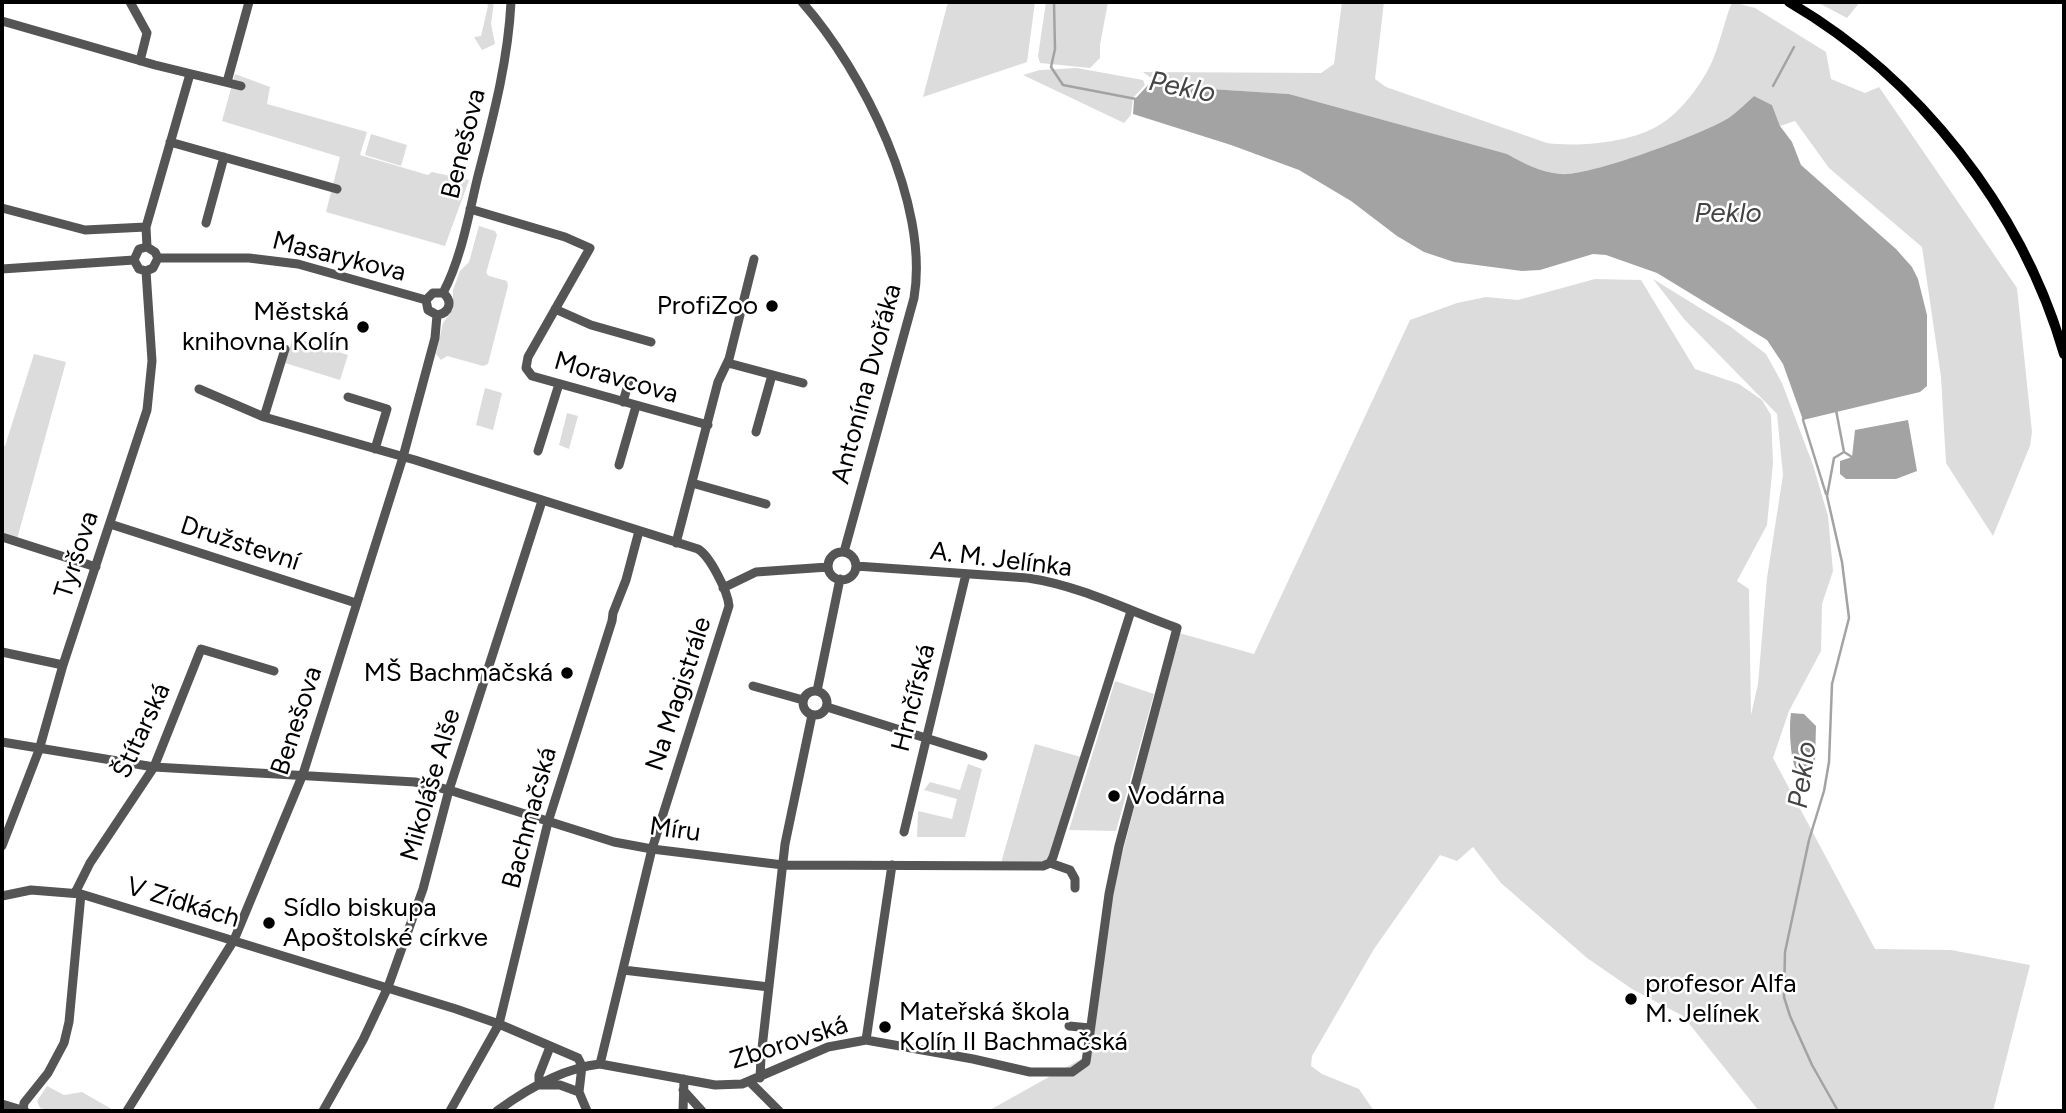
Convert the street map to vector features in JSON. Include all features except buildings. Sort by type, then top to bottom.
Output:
[{"type":"main road","points":[[1789,2],[1853,46],[1912,99],[1981,182],[2031,267],[2064,354]]},
{"type":"street","points":[[130,2],[147,33],[140,61]]},
{"type":"street","points":[[227,82],[249,2]]},
{"type":"street","name":"Benešova","points":[[128,1111],[234,940],[303,774],[402,457],[433,344],[437,315],[443,314],[449,306],[448,297],[443,293],[453,270],[499,95],[509,36],[511,2]]},
{"type":"street","name":"Antonína Dvořáka","points":[[802,2],[832,40],[865,96],[885,137],[904,192],[915,238],[918,267],[916,285],[844,552]]},
{"type":"street","points":[[2,21],[190,75],[241,86]]},
{"type":"street","points":[[147,247],[146,228],[190,75]]},
{"type":"street","points":[[170,142],[337,189]]},
{"type":"street","points":[[206,222],[224,157]]},
{"type":"street","points":[[2,208],[85,230],[146,228]]},
{"type":"street","name":"Moravcova","points":[[470,209],[565,237],[590,248],[528,357],[526,368],[532,376],[708,425]]},
{"type":"street","points":[[147,247],[153,250],[158,258],[153,268],[146,271],[139,269],[134,260],[136,252],[147,247]]},
{"type":"street","name":"Masarykova","points":[[158,258],[249,258],[298,264],[426,300]]},
{"type":"street","points":[[2,269],[134,260]]},
{"type":"street","points":[[676,543],[718,382],[727,363],[754,260]]},
{"type":"street","name":"Tyršova","points":[[2,846],[39,750],[63,665],[147,410],[152,361],[146,271]]},
{"type":"street","points":[[437,315],[428,310],[426,300],[433,293],[443,293]]},
{"type":"street","points":[[555,309],[591,325],[651,342]]},
{"type":"street","points":[[264,417],[285,349]]},
{"type":"street","points":[[727,363],[803,383]]},
{"type":"street","points":[[756,432],[772,375]]},
{"type":"street","points":[[623,402],[629,381]]},
{"type":"street","points":[[538,450],[559,384]]},
{"type":"street","name":"Na Magistrále","points":[[199,389],[264,417],[402,457],[705,553],[728,598],[728,611],[652,849],[600,1064]]},
{"type":"street","points":[[348,397],[387,410],[376,449]]},
{"type":"street","points":[[619,465],[636,405]]},
{"type":"street","points":[[692,484],[766,504]]},
{"type":"street","name":"Mikoláše Alše","points":[[323,1111],[363,1040],[388,987],[424,889],[449,790],[542,501]]},
{"type":"street","name":"Družstevní","points":[[110,524],[356,603]]},
{"type":"street","name":"Bachmačská","points":[[450,1111],[499,1024],[548,822],[639,531]]},
{"type":"street","points":[[2,537],[96,567]]},
{"type":"street","points":[[844,552],[852,555],[856,566],[850,577],[840,579],[832,575],[828,567],[832,555],[844,552]]},
{"type":"street","name":"A. M. Jelínka","points":[[856,566],[1052,582],[1090,593],[1177,628]]},
{"type":"street","points":[[723,588],[756,572],[828,567]]},
{"type":"street","name":"Hrnčířská","points":[[904,832],[966,574]]},
{"type":"street","points":[[817,691],[840,579]]},
{"type":"street","points":[[1074,888],[1075,879],[1070,870],[1050,863],[1130,611]]},
{"type":"street","name":"Zborovská","points":[[497,1111],[539,1085],[582,1066],[600,1064],[715,1085],[750,1082],[828,1047],[866,1040],[1030,1072],[1072,1072],[1086,1062],[1109,894],[1119,846],[1177,628]]},
{"type":"street","name":"Štítarská","points":[[24,1111],[24,1102],[48,1073],[64,1043],[69,1022],[78,893],[90,863],[154,767],[201,649],[274,671]]},
{"type":"street","points":[[2,652],[63,665]]},
{"type":"street","points":[[753,686],[803,700]]},
{"type":"street","points":[[817,691],[825,697],[827,707],[819,715],[812,715],[804,710],[803,700],[810,692],[817,691]]},
{"type":"street","points":[[827,707],[983,756]]},
{"type":"street","points":[[760,1078],[783,864],[812,715]]},
{"type":"street","name":"Míru","points":[[2,742],[154,767],[415,782],[449,790],[614,842],[652,849],[783,864],[1043,866],[1050,863]]},
{"type":"street","points":[[866,1040],[892,865]]},
{"type":"street","name":"V Zídkách","points":[[2,895],[31,890],[78,893],[388,987],[499,1024],[578,1058],[582,1066]]},
{"type":"street","points":[[623,970],[769,987]]},
{"type":"street","points":[[1069,1026],[1090,1028]]},
{"type":"street","points":[[550,1047],[539,1075],[539,1085],[560,1085],[579,1092]]},
{"type":"street","points":[[582,1066],[579,1092],[587,1111]]},
{"type":"street","points":[[683,1111],[684,1079]]},
{"type":"street","points":[[750,1082],[779,1111]]},
{"type":"street","points":[[683,1090],[702,1111]]},
{"type":"street","points":[[2,1104],[24,1111]]},
{"type":"shaded area","points":[[486,2],[494,2],[491,24],[495,44],[482,50],[474,37],[481,36],[488,6]]},
{"type":"shaded area","points":[[948,2],[1035,2],[1027,62],[923,97]]},
{"type":"shaded area","points":[[1046,2],[1108,2],[1100,58],[1090,68],[1040,63],[1038,56]]},
{"type":"shaded area","points":[[1342,2],[1384,2],[1375,79],[1386,87],[1547,143],[1587,144],[1616,140],[1642,133],[1663,123],[1694,92],[1706,73],[1732,2],[1755,8],[1826,52],[1831,79],[1865,93],[1879,87],[2017,288],[2032,432],[2030,446],[1993,536],[1946,463],[1941,377],[1922,247],[1829,168],[1795,121],[1780,126],[1772,105],[1754,96],[1730,117],[1673,143],[1595,169],[1561,174],[1539,169],[1506,154],[1289,94],[1162,86],[1143,72],[1321,73],[1334,64]]},
{"type":"shaded area","points":[[1817,2],[1860,2],[1847,18]]},
{"type":"shaded area","points":[[1077,68],[1143,80],[1145,85],[1133,98],[1131,115],[1124,123],[1023,75],[1040,70]]},
{"type":"shaded area","points":[[235,74],[270,87],[267,104],[367,132],[360,155],[428,175],[432,172],[469,180],[445,246],[326,212],[340,157],[222,121]]},
{"type":"shaded area","points":[[371,134],[407,145],[401,166],[365,155]]},
{"type":"shaded area","points":[[479,226],[495,231],[497,235],[486,273],[507,281],[508,286],[488,364],[483,366],[447,356],[441,360],[436,354],[443,323],[453,309],[453,290],[460,271],[469,262]]},
{"type":"shaded area","points":[[1595,279],[1641,280],[1695,369],[1739,384],[1762,400],[1771,415],[1773,463],[1767,525],[1737,581],[1749,589],[1751,715],[1758,684],[1767,578],[1783,475],[1777,414],[1684,319],[1653,279],[1731,327],[1766,354],[1782,383],[1813,465],[1828,516],[1833,571],[1822,604],[1821,651],[1789,711],[1773,758],[1875,949],[1951,950],[2030,965],[1993,1111],[1759,1111],[1683,1016],[1632,989],[1587,958],[1501,883],[1473,847],[1457,861],[1440,855],[1374,949],[1312,1056],[1311,1066],[1322,1074],[1359,1089],[1374,1111],[988,1111],[1090,1054],[1112,894],[1179,633],[1254,654],[1410,320],[1457,303],[1486,297],[1518,300]]},
{"type":"shaded area","points":[[293,337],[348,355],[340,380],[285,363]]},
{"type":"shaded area","points":[[34,354],[66,362],[17,539],[2,534],[2,446],[5,446]]},
{"type":"shaded area","points":[[485,388],[502,393],[493,430],[476,425]]},
{"type":"shaded area","points":[[567,413],[578,416],[569,449],[559,445]]},
{"type":"shaded area","points":[[1115,681],[1154,694],[1116,831],[1069,830]]},
{"type":"shaded area","points":[[1035,744],[1081,757],[1049,860],[1042,863],[1001,863]]},
{"type":"shaded area","points":[[968,764],[982,769],[965,837],[917,837],[918,811],[952,819],[957,799],[924,790],[930,782],[960,790]]},
{"type":"shaded area","points":[[47,1086],[64,1095],[82,1092],[115,1111],[53,1111],[40,1108],[37,1101]]},
{"type":"water","name":"Peklo","points":[[1148,85],[1289,94],[1507,154],[1539,169],[1561,174],[1595,169],[1673,143],[1730,117],[1754,96],[1772,105],[1801,165],[1896,249],[1912,267],[1918,279],[1927,315],[1927,386],[1920,392],[1803,420],[1783,364],[1767,340],[1657,273],[1606,255],[1593,254],[1540,270],[1522,271],[1454,262],[1424,252],[1397,236],[1351,201],[1299,170],[1133,114],[1134,100]]},
{"type":"water","points":[[1908,420],[1917,471],[1896,479],[1846,479],[1840,474],[1840,461],[1852,457],[1855,430]]},
{"type":"water","points":[[1791,713],[1804,714],[1816,726],[1815,762],[1805,772],[1796,769],[1792,757]]},
{"type":"waterway","name":"Peklo","points":[[1054,2],[1055,49],[1051,67],[1063,85],[1136,99]]},
{"type":"waterway","points":[[1773,86],[1794,47]]},
{"type":"waterway","name":"Peklo","points":[[1836,410],[1844,452],[1834,458],[1827,496],[1842,562],[1849,618],[1832,684],[1829,762],[1824,791],[1809,840],[1785,952],[1784,997],[1812,1065],[1838,1111]]},
{"type":"waterway","points":[[1804,417],[1826,494]]},
{"type":"waterway","points":[[1844,452],[1852,457]]},
{"type":"place","name":"ProfiZoo","points":[[772,306]]},
{"type":"place","name":"Městská knihovna Kolín","points":[[363,327]]},
{"type":"place","name":"MŠ Bachmačská","points":[[567,673]]},
{"type":"place","name":"Vodárna","points":[[1114,796]]},
{"type":"place","name":"Sídlo biskupa Apoštolské církve","points":[[269,923]]},
{"type":"place","name":"profesor Alfa M. Jelínek","points":[[1631,999]]},
{"type":"place","name":"Mateřská škola Kolín II Bachmačská","points":[[885,1027]]}]
